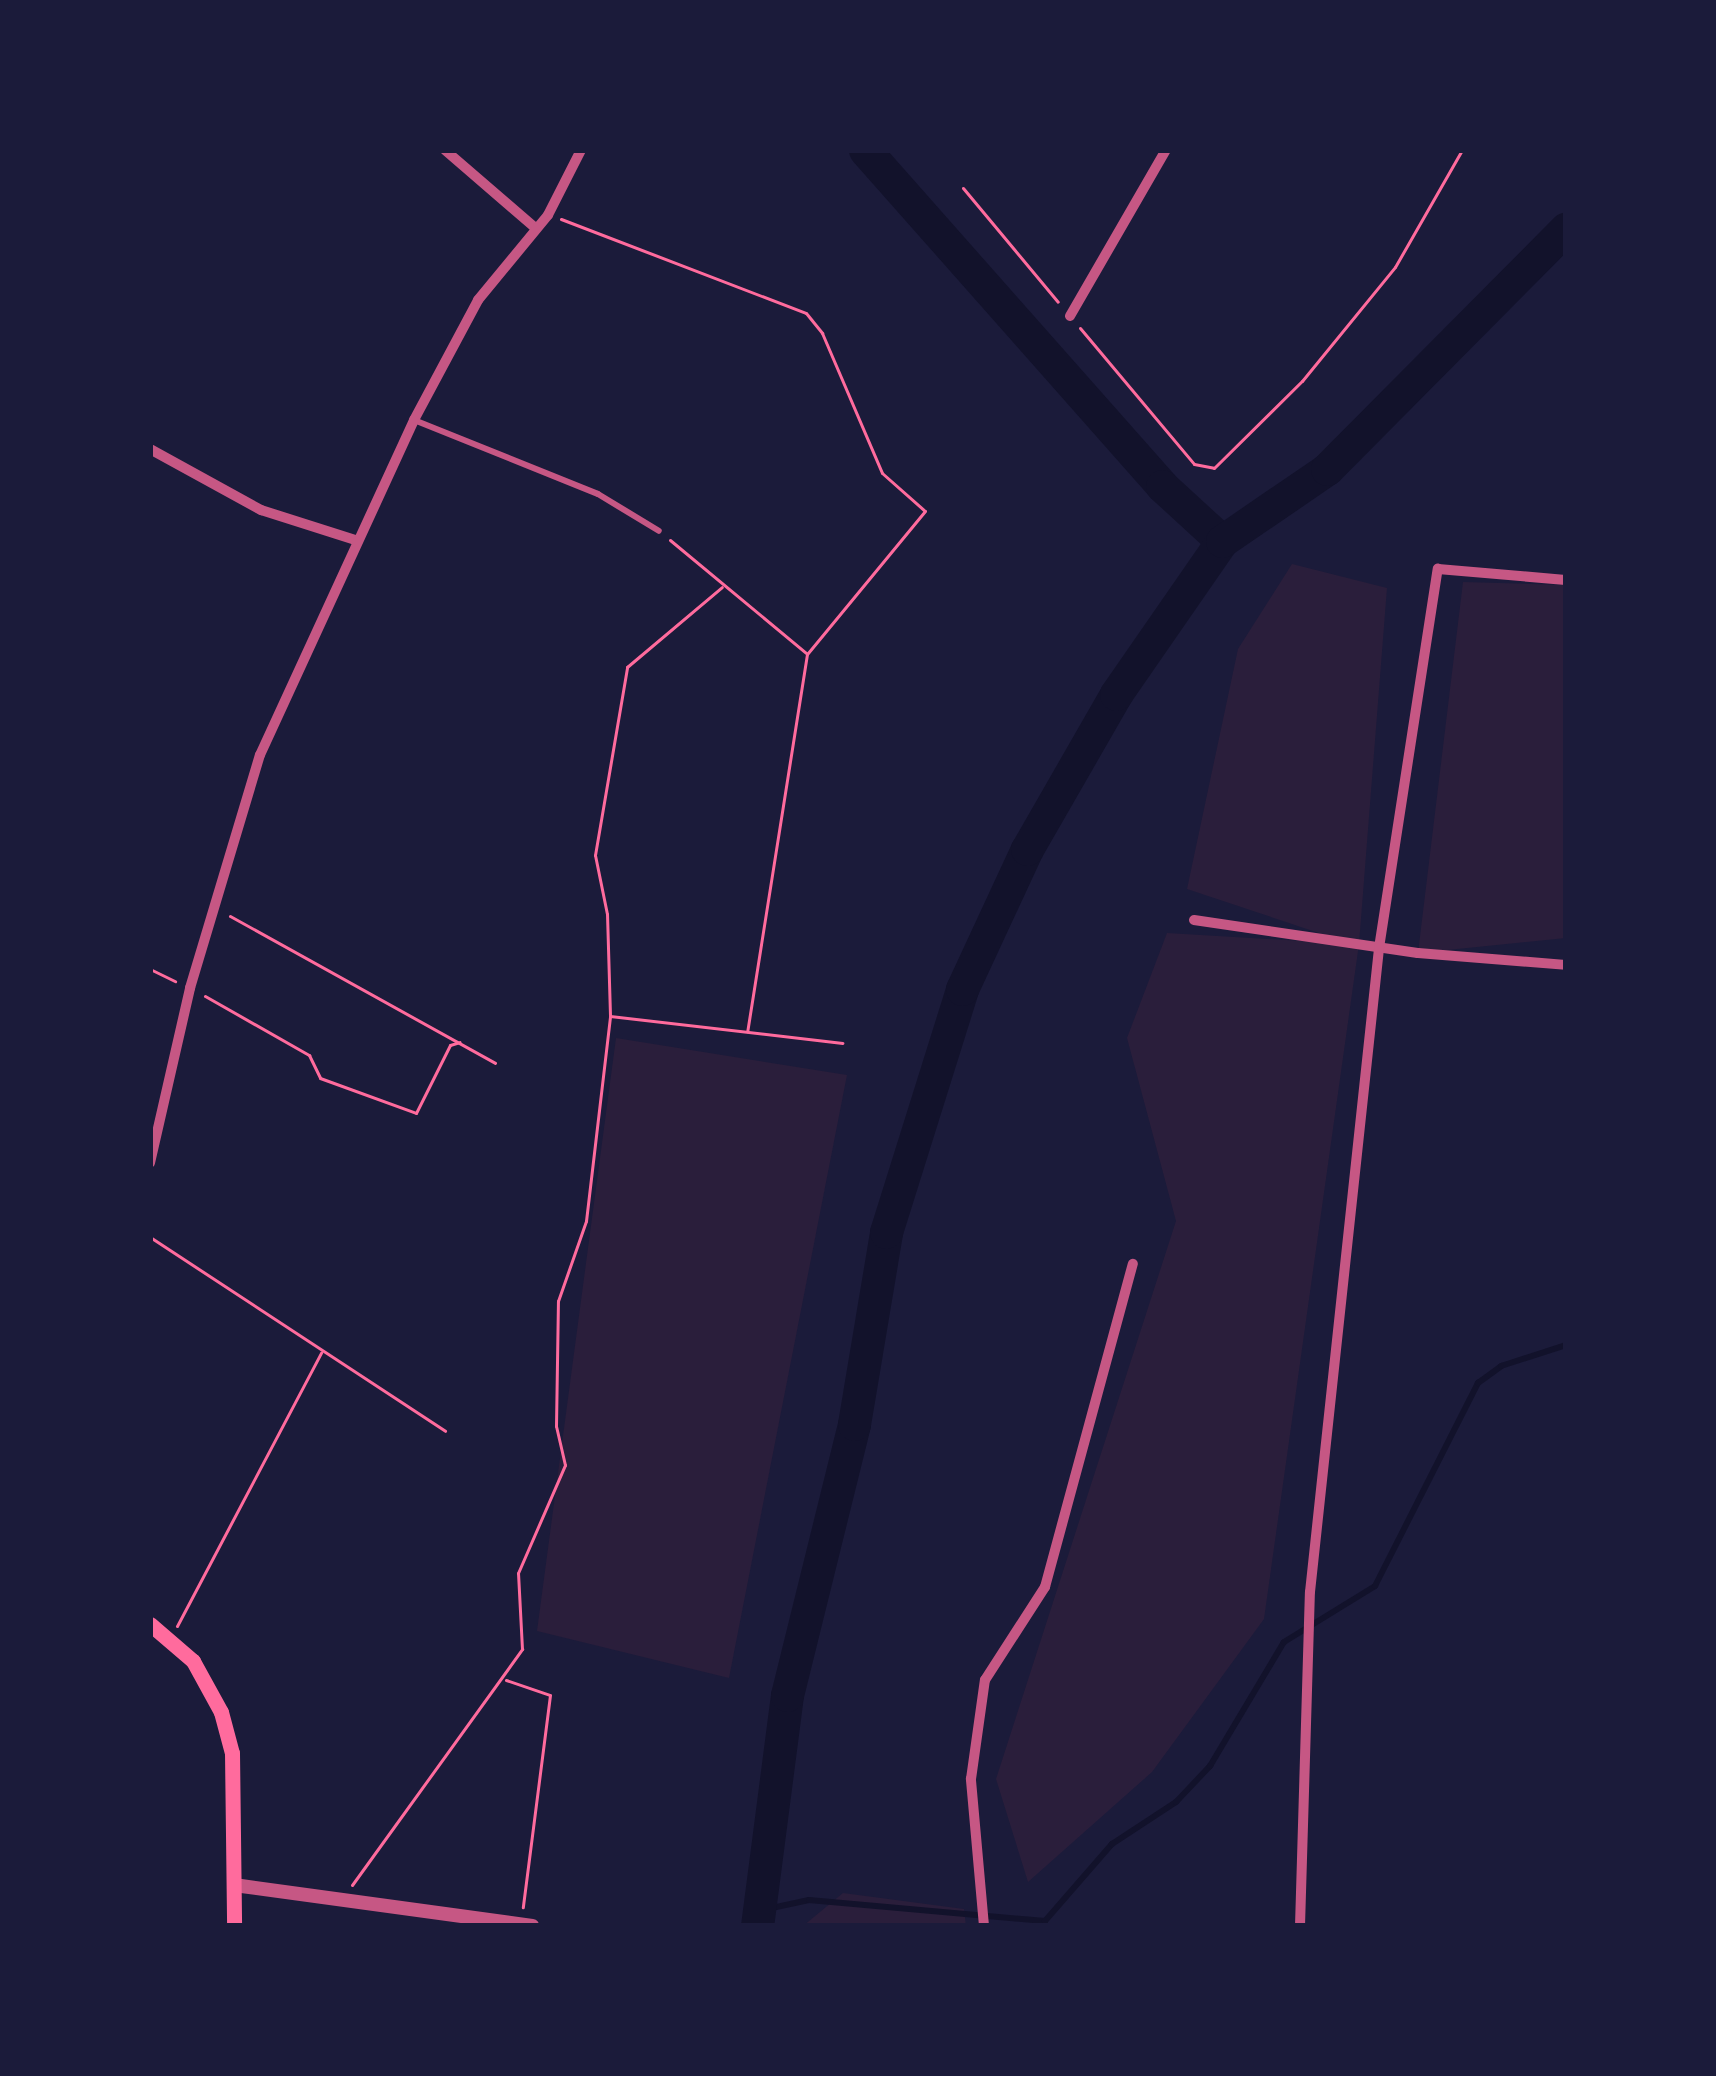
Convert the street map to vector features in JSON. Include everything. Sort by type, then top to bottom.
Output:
[{"type":"main road","points":[[150,1624],[171,1638],[212,1691],[232,1753],[234,1926]]},
{"type":"street","points":[[445,150],[533,226]]},
{"type":"street","points":[[150,1163],[190,988],[240,805],[355,540],[414,420],[478,300],[533,226],[548,214],[580,150]]},
{"type":"street","points":[[1070,316],[1166,150]]},
{"type":"street","points":[[150,449],[261,510],[355,540]]},
{"type":"street","points":[[1300,1926],[1310,1592],[1378,948],[1438,569],[1566,580]]},
{"type":"street","points":[[1194,920],[1378,948],[1566,964]]},
{"type":"street","points":[[984,1926],[971,1779],[985,1680],[1045,1587],[1133,1264]]},
{"type":"street","points":[[235,1885],[532,1926]]},
{"type":"lane","points":[[414,420],[598,494],[659,530]]},
{"type":"path","points":[[963,188],[1194,464],[1214,468],[1302,381],[1395,267],[1462,150]]},
{"type":"path","points":[[548,214],[806,313],[822,333],[882,473],[925,511],[807,654],[747,1032]]},
{"type":"path","points":[[659,530],[807,654]]},
{"type":"path","points":[[340,1900],[522,1649],[518,1573],[565,1465],[556,1426],[558,1301],[586,1221],[610,1016],[607,914],[595,855],[628,668],[722,586]]},
{"type":"path","points":[[212,907],[495,1063]]},
{"type":"path","points":[[150,969],[309,1055],[320,1078],[416,1113],[450,1045],[460,1042]]},
{"type":"path","points":[[610,1016],[842,1043]]},
{"type":"path","points":[[150,1237],[446,1431]]},
{"type":"path","points":[[171,1638],[322,1350]]},
{"type":"path","points":[[504,1679],[550,1695],[523,1912]]},
{"type":"shaded area","points":[[1292,564],[1387,588],[1359,944],[1264,1619],[1152,1772],[1028,1882],[996,1779],[1176,1221],[1127,1038],[1167,933],[1352,944],[1187,889],[1238,649]]},
{"type":"shaded area","points":[[1463,582],[1566,585],[1566,938],[1418,953]]},
{"type":"shaded area","points":[[616,1038],[847,1075],[729,1678],[537,1631]]},
{"type":"shaded area","points":[[843,1893],[964,1909],[966,1926],[803,1926]]},
{"type":"waterway","points":[[865,150],[1162,486],[1222,541]]},
{"type":"waterway","points":[[757,1926],[787,1695],[854,1424],[886,1232],[962,989],[1027,849],[1116,694],[1222,541],[1327,469],[1566,228]]},
{"type":"waterway","points":[[762,1910],[809,1900],[1045,1921],[1112,1844],[1176,1802],[1210,1766],[1284,1642],[1375,1586],[1478,1383],[1501,1366],[1566,1345]]}]
